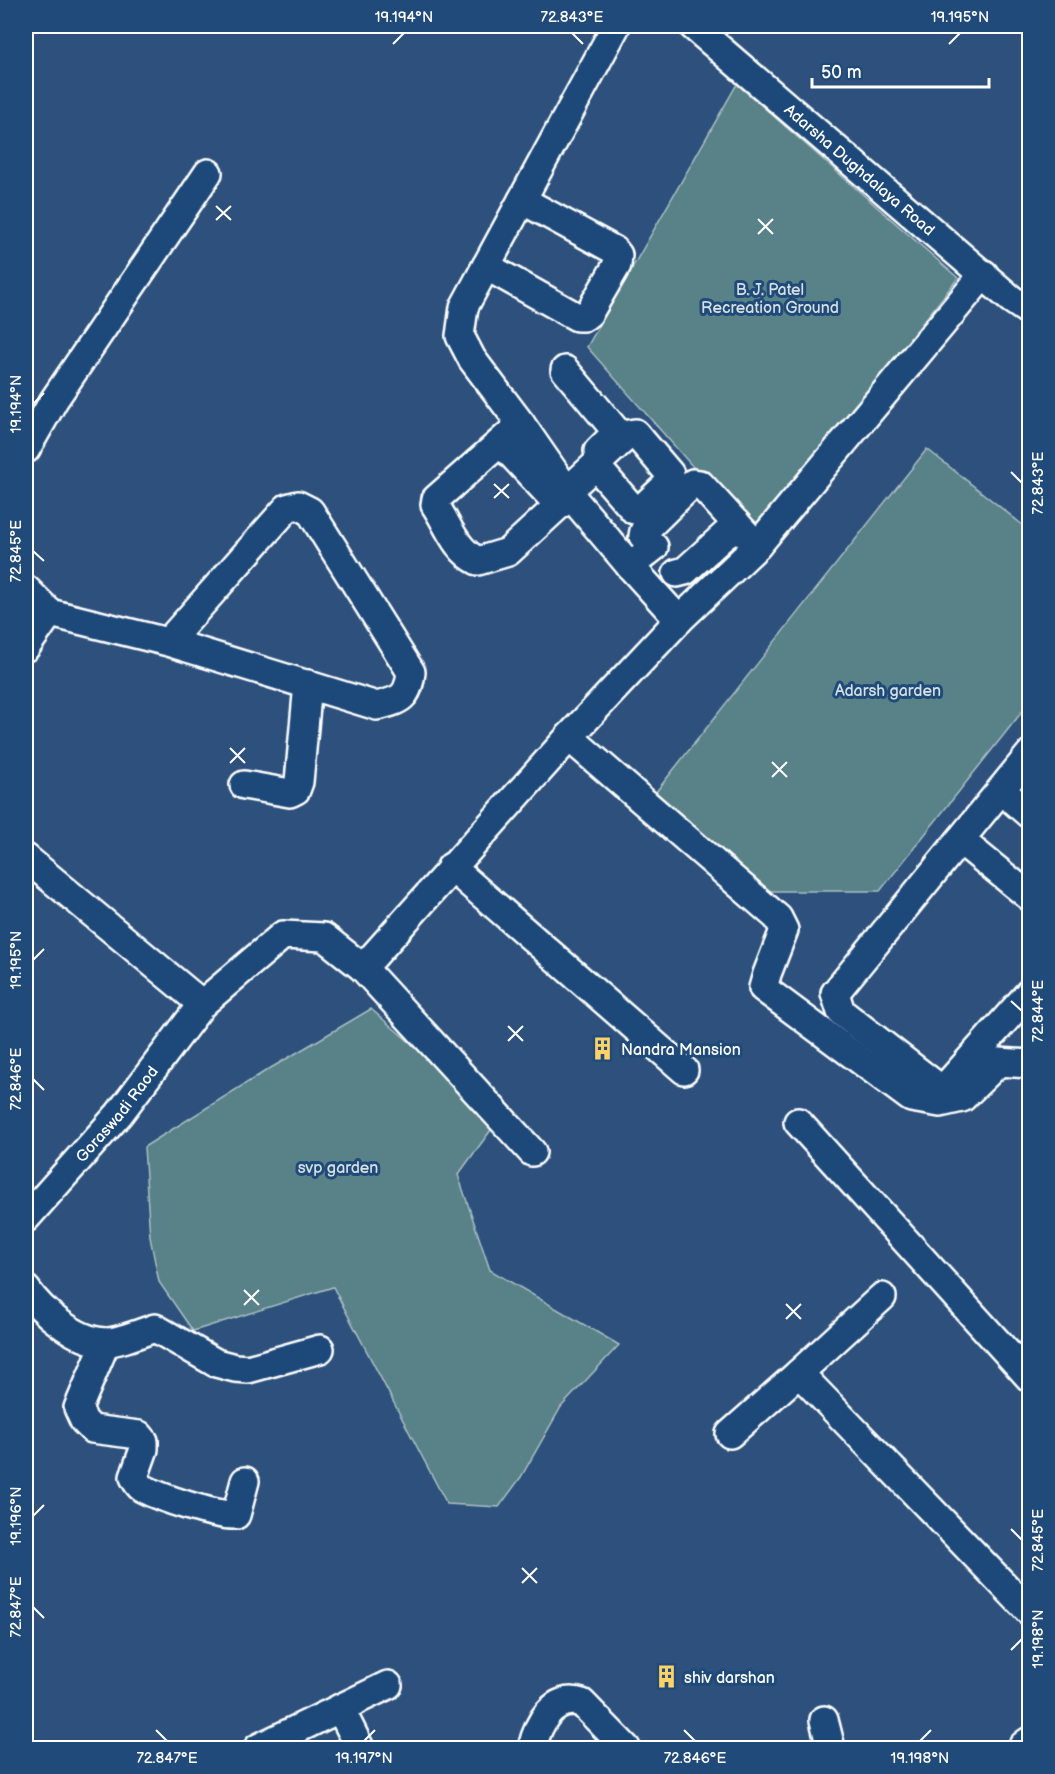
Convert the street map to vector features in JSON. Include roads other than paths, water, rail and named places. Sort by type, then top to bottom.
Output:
[{"type":"street","points":[[565,494],[521,424],[472,359],[460,336],[464,307],[616,26]]},
{"type":"street","name":"Adarsha Dughdalaya Road","points":[[693,26],[1029,312]]},
{"type":"street","points":[[26,449],[54,400],[208,173]]},
{"type":"street","points":[[486,266],[578,317],[584,317],[589,313],[617,265],[618,255],[614,250],[522,200]]},
{"type":"street","points":[[363,968],[569,737],[679,620],[757,546],[984,274]]},
{"type":"street","points":[[565,370],[617,432],[565,494]]},
{"type":"street","points":[[521,424],[436,499],[435,505],[447,522],[449,531],[470,557],[478,561],[508,552],[565,494],[595,465],[629,434],[635,433],[670,474],[671,481],[640,510],[634,510],[595,465]]},
{"type":"street","points":[[501,442],[565,494],[679,620]]},
{"type":"street","points":[[737,524],[685,571],[664,558],[643,536],[644,531],[693,483],[700,484],[737,524],[757,546]]},
{"type":"street","points":[[26,589],[50,613],[168,642],[377,706],[397,701],[409,688],[411,672],[310,511],[298,505],[286,508],[168,642]]},
{"type":"street","points":[[602,533],[631,506]]},
{"type":"street","points":[[630,566],[664,558]]},
{"type":"street","points":[[26,647],[50,613]]},
{"type":"street","points":[[244,785],[290,793],[296,790],[299,782],[308,684]]},
{"type":"street","points":[[569,737],[778,918],[784,930],[764,988],[911,1098],[940,1103],[962,1098],[999,1062],[1029,1064]]},
{"type":"street","points":[[1029,754],[835,993],[841,1012],[938,1087],[948,1084],[1029,992]]},
{"type":"street","points":[[1000,790],[1029,815]]},
{"type":"street","points":[[960,840],[1029,897]]},
{"type":"street","points":[[26,858],[202,1004]]},
{"type":"street","points":[[451,867],[684,1070]]},
{"type":"street","name":"Goraswadi Raod","points":[[26,1218],[119,1114],[202,1004],[283,935],[324,936],[363,968],[532,1152]]},
{"type":"street","points":[[798,1122],[1029,1378]]},
{"type":"street","points":[[26,1289],[34,1301],[71,1332],[106,1342],[155,1328],[216,1363],[248,1369],[320,1349]]},
{"type":"street","points":[[730,1434],[882,1297]]},
{"type":"street","points":[[106,1342],[78,1408],[84,1421],[92,1429],[139,1435],[144,1441],[144,1449],[134,1477],[140,1487],[191,1507],[236,1515],[245,1481]]},
{"type":"street","points":[[799,1373],[1029,1612]]},
{"type":"street","points":[[258,1749],[388,1685]]},
{"type":"street","points":[[532,1749],[538,1730],[547,1716],[561,1701],[573,1700],[582,1703],[627,1749]]},
{"type":"street","points":[[340,1708],[360,1749]]},
{"type":"street","points":[[824,1720],[831,1749]]},
{"type":"street","points":[[1025,1749],[1029,1744]]},
{"type":"place","name":"Nandra Mansion","points":[[603,1049]]},
{"type":"place","name":"shiv darshan","points":[[666,1677]]},
{"type":"park label","name":"B. J. Patel Recreation Ground","points":[[770,298]]},
{"type":"park label","name":"Adarsh garden","points":[[888,690]]},
{"type":"park label","name":"svp garden","points":[[338,1167]]}]
